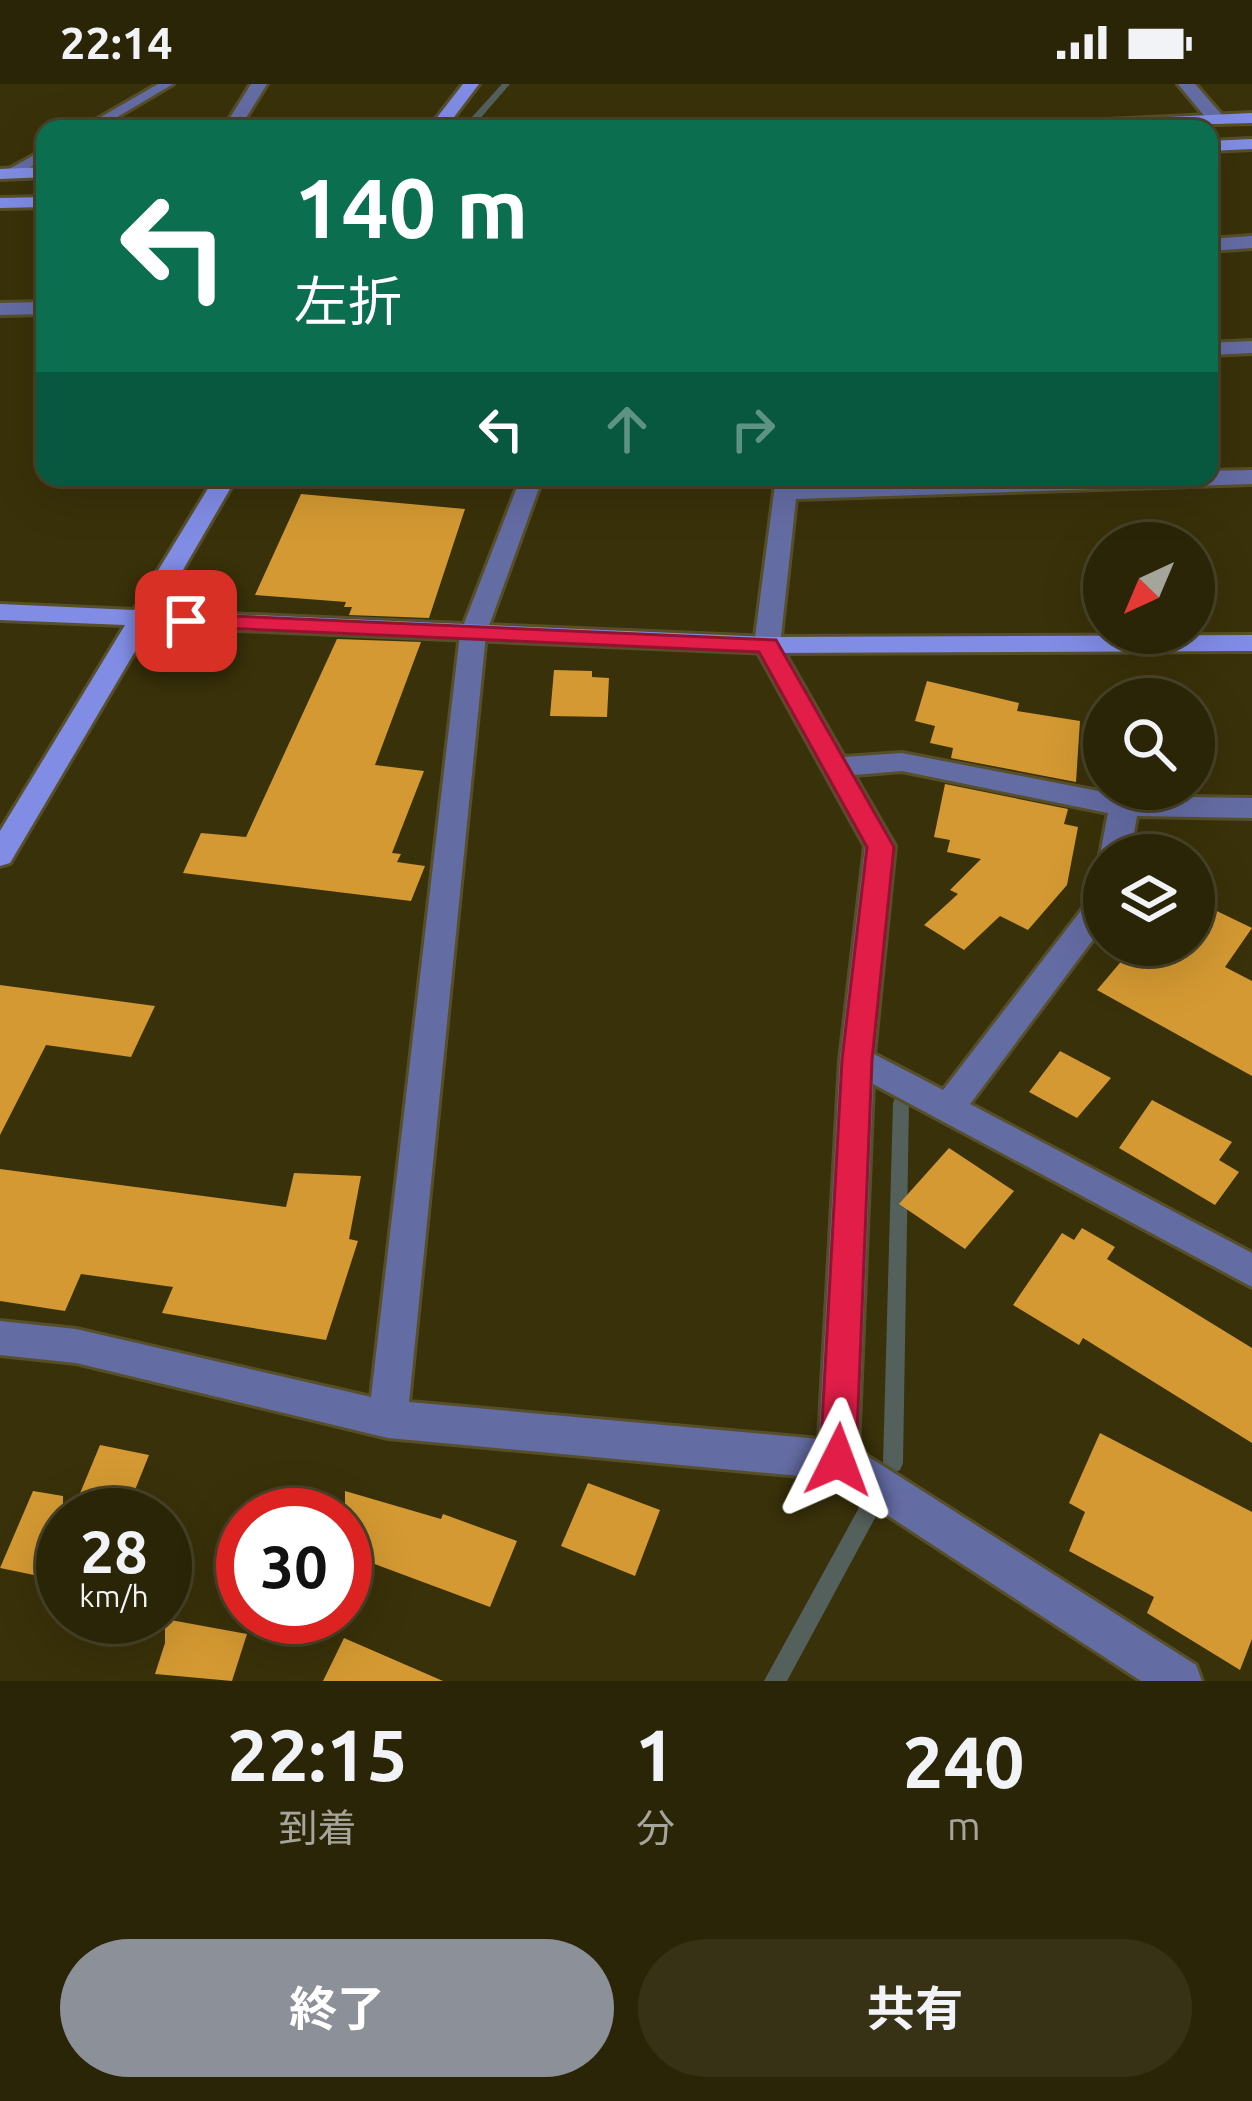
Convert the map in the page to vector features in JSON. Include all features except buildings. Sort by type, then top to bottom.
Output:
[{"type":"street","points":[[237,120],[260,84]]},
{"type":"street","points":[[443,120],[471,84]]},
{"type":"street","points":[[1186,84],[1217,120],[1252,118]]},
{"type":"street","points":[[1242,144],[1252,169]]},
{"type":"street","points":[[4,174],[36,172]]},
{"type":"street","points":[[0,203],[36,202]]},
{"type":"street","points":[[1218,244],[1252,242]]},
{"type":"street","points":[[0,309],[36,308]]},
{"type":"street","points":[[1218,349],[1252,347]]},
{"type":"street","points":[[1218,478],[1252,477]]},
{"type":"street","points":[[0,856],[221,486]]},
{"type":"street","points":[[388,1420],[472,634],[529,486]]},
{"type":"street","points":[[785,486],[767,645],[880,847],[857,1060],[838,1460]]},
{"type":"street","points":[[0,612],[767,645],[1252,643]]},
{"type":"street","points":[[837,767],[902,762],[1083,798]]},
{"type":"street","points":[[1215,807],[1252,808]]},
{"type":"street","points":[[950,1106],[1083,930]]},
{"type":"street","points":[[857,1060],[1250,1266]]},
{"type":"street","points":[[0,1339],[76,1346],[388,1420],[838,1460],[1180,1681]]},
{"type":"lane","points":[[103,120],[166,84]]},
{"type":"lane","points":[[4,174],[36,158]]},
{"type":"waterway","points":[[475,119],[506,84]]},
{"type":"waterway","points":[[893,1463],[901,1103]]},
{"type":"waterway","points":[[775,1681],[868,1511]]},
{"type":"route","points":[[186,621],[767,645],[880,847],[857,1060],[838,1460]]}]
